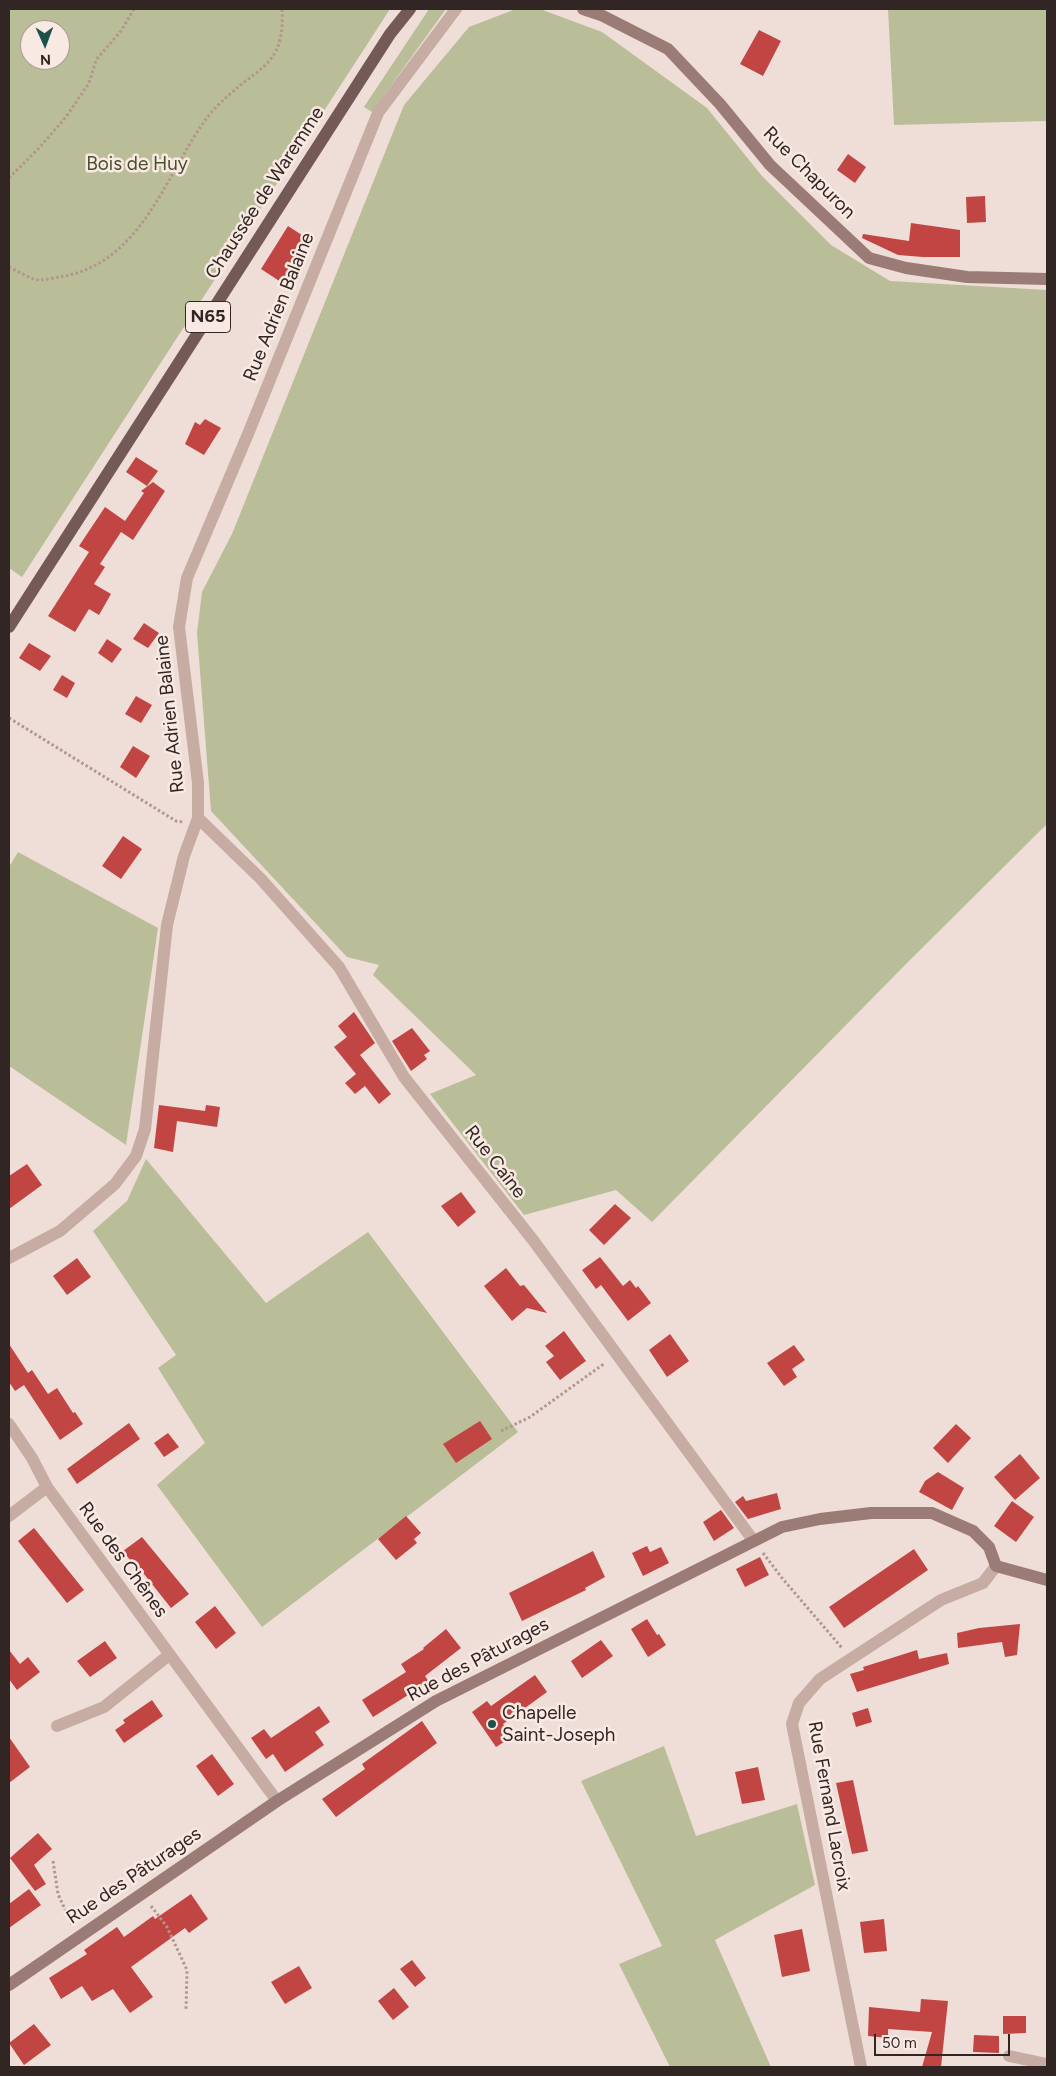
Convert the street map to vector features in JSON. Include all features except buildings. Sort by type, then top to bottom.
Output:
[{"type":"main road","name":"Chaussée de Waremme","points":[[9,627],[385,42],[410,9]]},
{"type":"street","name":"Rue Adrien Balaine","points":[[9,1258],[60,1231],[115,1184],[136,1156],[145,1128],[166,925],[184,856],[197,822],[198,783],[179,627],[187,578],[248,434],[378,113],[456,9]]},
{"type":"street","name":"Rue Chapuron","points":[[583,9],[601,14],[668,49],[720,104],[770,165],[870,258],[906,268],[967,277],[1047,279]]},
{"type":"street","name":"Rue Caîne","points":[[197,822],[261,879],[339,967],[404,1077],[533,1240],[753,1540]]},
{"type":"street","name":"Rue des Chênes","points":[[9,1424],[32,1458],[46,1488],[277,1801]]},
{"type":"street","points":[[9,1516],[46,1488]]},
{"type":"street","name":"Rue des Pâturages","points":[[9,1985],[277,1801],[436,1701],[782,1527],[820,1519],[871,1514],[932,1512],[973,1532],[989,1547],[996,1566]]},
{"type":"street","points":[[996,1566],[1047,1580]]},
{"type":"street","name":"Rue Fernand Lacroix","points":[[860,2067],[792,1724],[798,1704],[815,1684],[850,1658],[941,1600],[983,1584],[996,1566]]},
{"type":"street","points":[[57,1726],[104,1707],[169,1655]]},
{"type":"street","points":[[1009,2056],[1047,2064]]},
{"type":"path","points":[[9,178],[66,117],[89,83],[96,60],[121,31],[134,9]]},
{"type":"path","points":[[9,267],[39,280],[76,274],[105,261],[135,233],[163,194],[182,157],[205,120],[235,89],[267,65],[278,46],[282,9]]},
{"type":"path","points":[[9,718],[176,821],[197,822]]},
{"type":"path","points":[[501,1431],[530,1417],[616,1355]]},
{"type":"path","points":[[753,1540],[782,1578],[850,1658]]},
{"type":"path","points":[[53,1861],[58,1894],[77,1937]]},
{"type":"path","points":[[142,1893],[167,1927],[187,1970],[186,2010]]},
{"type":"green space","name":"Bois de Huy","points":[[9,9],[390,9],[22,577],[9,568]]},
{"type":"green space","points":[[429,9],[446,9],[372,112],[364,107]]},
{"type":"green space","points":[[516,9],[540,9],[602,32],[707,108],[762,176],[831,245],[890,281],[1047,290],[1047,824],[652,1222],[616,1190],[524,1215],[430,1094],[476,1075],[373,975],[379,965],[347,957],[211,811],[197,633],[202,592],[232,534],[404,105],[469,27]]},
{"type":"green space","points":[[888,9],[1047,9],[1047,121],[894,125]]},
{"type":"green space","points":[[18,852],[158,928],[126,1145],[9,1066],[9,867]]},
{"type":"green space","points":[[146,1159],[266,1303],[368,1232],[518,1432],[262,1627],[157,1485],[205,1443],[158,1368],[176,1355],[93,1231],[127,1201]]},
{"type":"green space","points":[[664,1746],[696,1836],[797,1804],[815,1885],[715,1940],[771,2067],[670,2067],[619,1964],[662,1946],[581,1781]]},
{"type":"place","name":"Chapelle Saint-Joseph","points":[[492,1724]]}]
